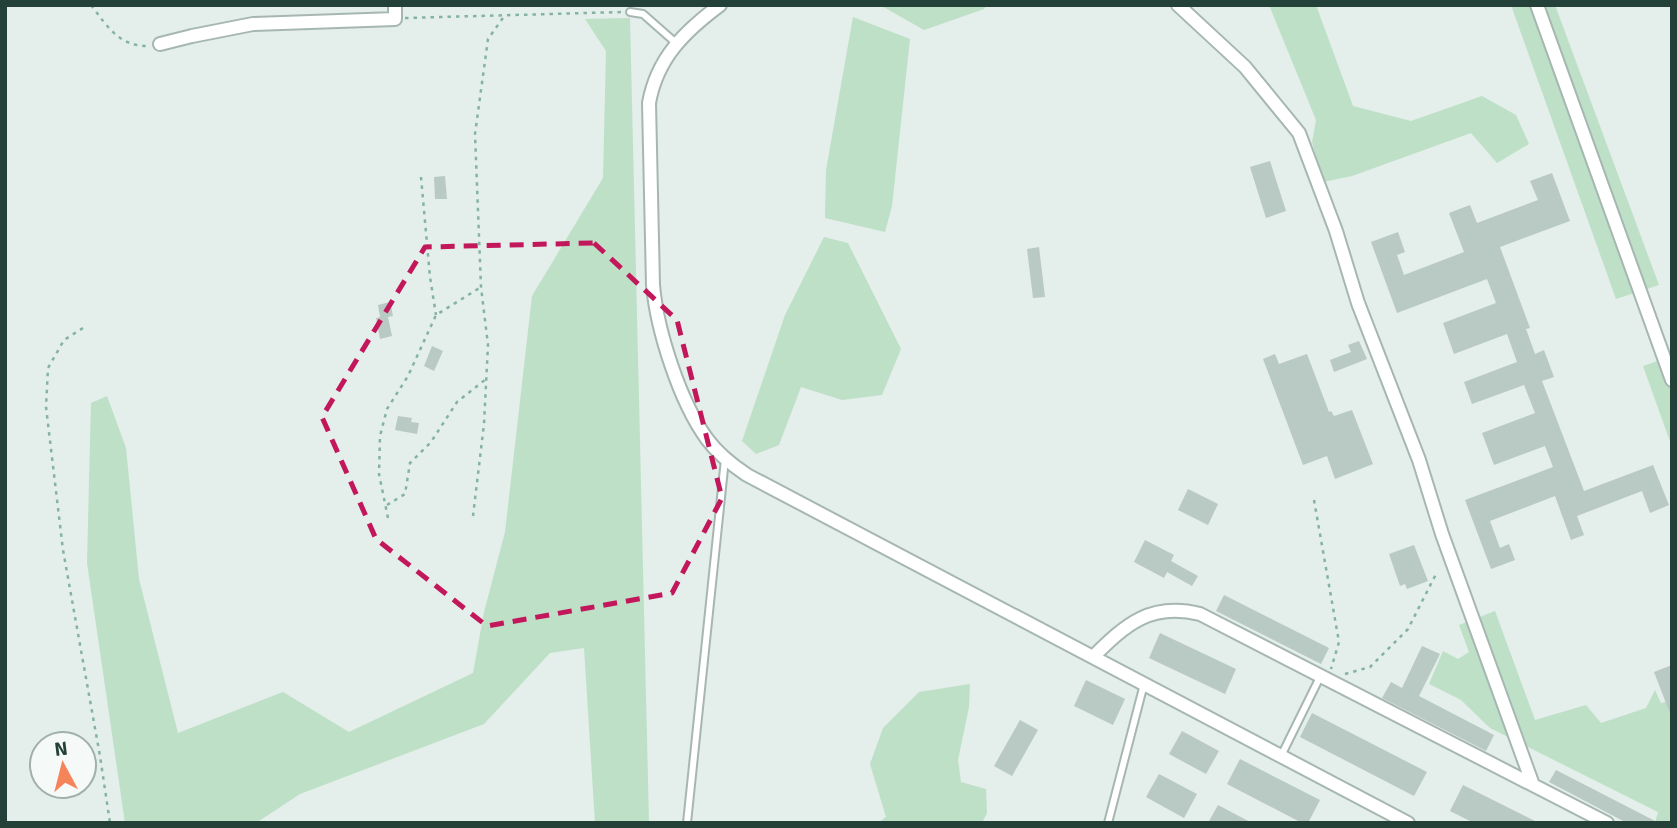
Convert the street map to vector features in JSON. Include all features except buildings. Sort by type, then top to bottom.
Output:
[{"type":"street","points":[[720,5],[695,23],[668,55],[655,79],[649,103],[654,296],[680,388],[693,417],[706,437],[726,459],[747,475],[1408,823]]},
{"type":"street","points":[[1178,5],[1245,67],[1299,133],[1336,231],[1358,303],[1419,460],[1442,534],[1533,785]]},
{"type":"street","points":[[1537,5],[1672,380]]},
{"type":"street","points":[[160,44],[250,25],[395,12]]},
{"type":"street","points":[[1093,657],[1120,631],[1144,616],[1164,611],[1200,614],[1607,823]]},
{"type":"lane","points":[[630,12],[649,18],[677,44]]},
{"type":"lane","points":[[687,823],[726,459]]},
{"type":"lane","points":[[1281,756],[1324,677]]},
{"type":"lane","points":[[1108,823],[1143,684]]},
{"type":"path","points":[[91,5],[114,34],[123,40],[140,46],[160,44]]},
{"type":"path","points":[[395,12],[505,15],[630,12]]},
{"type":"path","points":[[473,516],[484,424],[488,345],[481,287],[475,134],[488,39],[505,15]]},
{"type":"path","points":[[421,177],[436,315]]},
{"type":"path","points":[[388,518],[379,474],[380,436],[387,408],[408,376],[436,315],[481,287]]},
{"type":"path","points":[[83,328],[64,340],[48,368],[46,407],[63,550],[110,823]]},
{"type":"path","points":[[385,506],[405,494],[410,463],[431,442],[457,402],[486,379]]},
{"type":"path","points":[[1314,500],[1339,642],[1324,677]]},
{"type":"path","points":[[1324,677],[1370,667],[1408,629],[1437,572]]},
{"type":"highlighted area","points":[[594,243],[677,320],[722,498],[672,593],[487,626],[376,539],[322,417],[425,247]]},
{"type":"green space","points":[[880,5],[987,5],[984,9],[924,30]]},
{"type":"green space","points":[[1269,5],[1316,5],[1353,106],[1411,121],[1482,96],[1516,115],[1529,144],[1497,163],[1471,133],[1352,176],[1323,182],[1312,142],[1316,120]]},
{"type":"green space","points":[[1511,5],[1555,5],[1659,285],[1616,299]]},
{"type":"green space","points":[[853,17],[910,39],[892,206],[885,232],[825,218],[826,170]]},
{"type":"green space","points":[[630,18],[649,823],[595,823],[584,648],[550,653],[484,724],[300,794],[256,823],[125,823],[87,563],[91,403],[107,396],[126,448],[139,579],[178,733],[283,692],[349,732],[473,673],[484,612],[505,532],[532,296],[603,178],[606,51],[585,19]]},
{"type":"green space","points":[[824,237],[848,243],[901,349],[882,395],[842,400],[801,387],[779,445],[756,454],[742,441],[785,315]]},
{"type":"green space","points":[[1672,356],[1672,447],[1643,366]]},
{"type":"green space","points":[[1495,611],[1535,720],[1586,705],[1601,723],[1646,708],[1655,690],[1661,703],[1672,700],[1672,823],[1655,823],[1658,812],[1490,728],[1461,700],[1429,684],[1443,651],[1458,659],[1469,652],[1459,625]]},
{"type":"green space","points":[[970,684],[969,707],[958,760],[961,782],[986,789],[987,813],[982,823],[878,823],[886,817],[870,764],[883,728],[919,692]]}]
